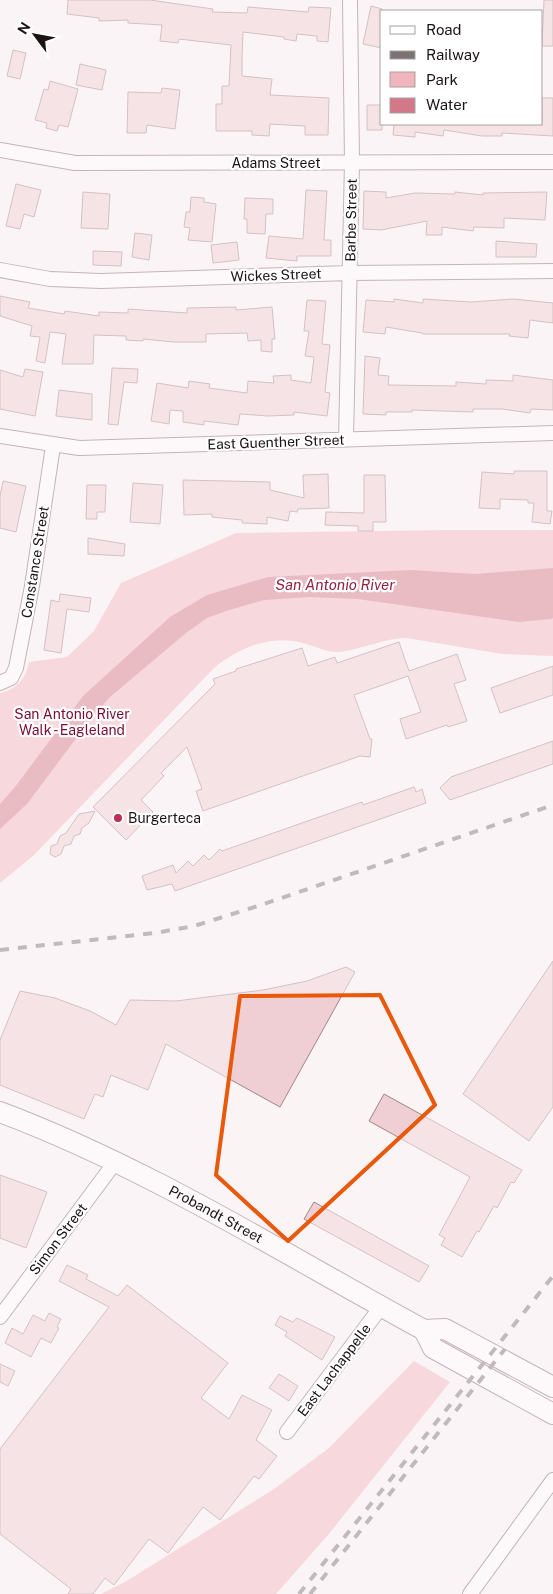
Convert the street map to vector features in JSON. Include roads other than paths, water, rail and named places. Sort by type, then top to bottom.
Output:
[{"type":"main road","name":"Probandt Street","points":[[0,1112],[116,1161],[424,1330],[445,1329],[553,1388]]},
{"type":"main road","name":"Probandt Street","points":[[424,1330],[433,1348],[553,1414]]},
{"type":"street","name":"Barbe Street","points":[[346,439],[352,162],[350,0]]},
{"type":"street","name":"Adams Street","points":[[0,150],[75,163],[553,162]]},
{"type":"street","name":"Wickes Street","points":[[0,270],[50,279],[101,281],[350,273],[553,271]]},
{"type":"street","name":"East Guenther Street","points":[[0,436],[54,446],[79,448],[553,433]]},
{"type":"street","name":"Constance Street","points":[[6,680],[16,668],[32,586],[54,446]]},
{"type":"street","name":"Simon Street","points":[[0,1317],[116,1161]]},
{"type":"street","name":"East Lachappelle","points":[[287,1432],[381,1307]]},
{"type":"street","points":[[470,1594],[553,1480]]},
{"type":"water","name":"San Antonio River","points":[[553,568],[553,618],[551,619],[519,622],[358,599],[310,597],[264,600],[207,618],[186,633],[110,697],[89,721],[27,804],[0,829],[0,804],[15,787],[83,696],[170,617],[207,595],[268,577],[411,570],[475,574]]},
{"type":"railway","points":[[0,950],[155,933],[194,926],[553,805]]},
{"type":"railway","points":[[299,1594],[553,1276]]},
{"type":"railway","points":[[310,1594],[505,1349]]},
{"type":"place","name":"Burgerteca","points":[[118,818]]},
{"type":"park label","name":"San Antonio River Walk - Eagleland","points":[[72,722]]}]
